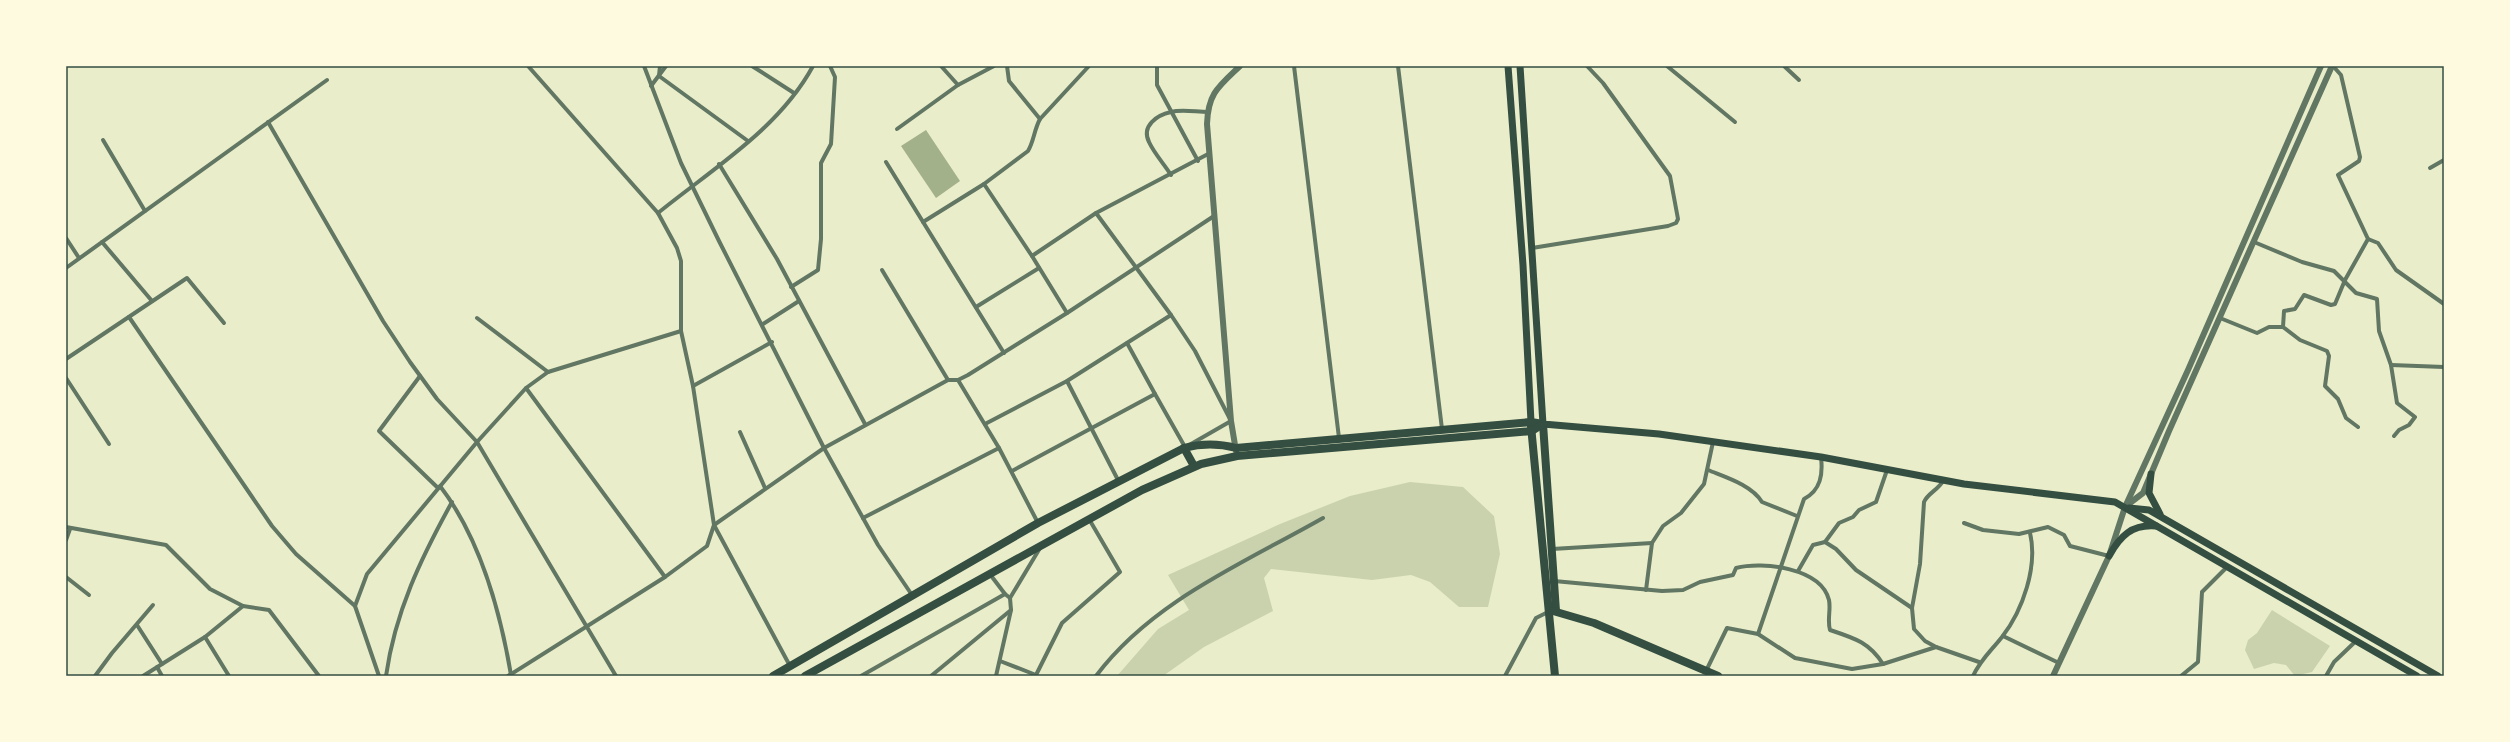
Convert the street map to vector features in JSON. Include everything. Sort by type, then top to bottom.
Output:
[{"type":"main road","points":[[1508,66],[1523,264],[1531,422],[1553,611]]},
{"type":"main road","points":[[1520,66],[1554,581],[1553,611],[1555,676]]},
{"type":"main road","points":[[805,676],[1089,518],[1194,466],[1236,452],[1339,438],[1531,422],[1659,434],[1821,457],[1943,481],[2115,502],[2417,676]]},
{"type":"main road","points":[[773,676],[1038,523],[1184,448],[1208,444],[1221,444],[1236,452],[1532,431],[1543,424]]},
{"type":"main road","points":[[1184,448],[1194,466]]},
{"type":"main road","points":[[2150,474],[2149,494],[2155,508],[2164,519]]},
{"type":"main road","points":[[2125,507],[2149,510],[2438,676]]},
{"type":"main road","points":[[2109,556],[2125,532],[2145,525],[2158,526]]},
{"type":"main road","points":[[1553,611],[1594,623],[1718,676]]},
{"type":"street","points":[[528,66],[658,213],[677,248],[681,261],[681,331],[693,386],[714,525],[790,666]]},
{"type":"street","points":[[644,66],[692,185],[824,448],[863,518],[912,595]]},
{"type":"street","points":[[659,76],[660,66]]},
{"type":"street","points":[[651,86],[666,66]]},
{"type":"street","points":[[752,66],[794,93]]},
{"type":"street","points":[[658,213],[748,142],[781,110],[812,66]]},
{"type":"street","points":[[791,287],[818,270],[821,239],[821,163],[831,144],[835,77],[830,66]]},
{"type":"street","points":[[942,66],[958,85]]},
{"type":"street","points":[[897,129],[958,85],[994,66]]},
{"type":"street","points":[[1007,66],[1009,81],[1040,119]]},
{"type":"street","points":[[923,222],[984,184],[1028,151],[1040,119],[1089,66]]},
{"type":"street","points":[[1157,66],[1157,85],[1198,161]]},
{"type":"street","points":[[1236,452],[1231,421],[1214,216],[1208,112],[1210,99],[1216,89],[1240,66]]},
{"type":"street","points":[[1294,66],[1339,438]]},
{"type":"street","points":[[1398,66],[1442,430]]},
{"type":"street","points":[[1532,248],[1668,226],[1676,223],[1678,219],[1670,176],[1603,83],[1587,66]]},
{"type":"street","points":[[1667,66],[1735,122]]},
{"type":"street","points":[[1784,66],[1799,80]]},
{"type":"street","points":[[2053,676],[2109,556],[2125,507],[2188,370],[2321,66]]},
{"type":"street","points":[[2125,507],[2143,493],[2150,474],[2332,66],[2341,75],[2360,157],[2359,160],[2338,175],[2368,239],[2378,242],[2396,270],[2444,304]]},
{"type":"street","points":[[659,76],[748,142]]},
{"type":"street","points":[[66,268],[327,80]]},
{"type":"street","points":[[1171,175],[1148,141],[1147,133],[1149,125],[1156,118],[1171,112],[1208,112]]},
{"type":"street","points":[[268,122],[383,321],[437,399],[477,442],[616,676]]},
{"type":"street","points":[[103,140],[145,211]]},
{"type":"street","points":[[1032,256],[1096,213],[1198,161],[1210,153]]},
{"type":"street","points":[[2430,168],[2444,160]]},
{"type":"street","points":[[886,162],[1004,353]]},
{"type":"street","points":[[719,164],[799,301],[865,424]]},
{"type":"street","points":[[984,184],[1032,256],[1067,313]]},
{"type":"street","points":[[1096,213],[1171,315],[1195,351],[1231,421]]},
{"type":"street","points":[[420,376],[379,431],[439,487],[452,502],[463,520],[483,570],[504,635],[509,675],[588,627],[665,577],[707,546],[714,525],[824,448],[865,424],[948,380],[958,380],[1004,353],[1214,216]]},
{"type":"street","points":[[66,238],[79,258]]},
{"type":"street","points":[[2283,327],[2284,311],[2295,309],[2304,295],[2332,305],[2335,304],[2345,280],[2368,239]]},
{"type":"street","points":[[102,242],[152,301]]},
{"type":"street","points":[[2254,242],[2302,262],[2334,271],[2345,280],[2356,293],[2377,300],[2379,331],[2391,365],[2398,403],[2415,417],[2409,426],[2399,430],[2394,436]]},
{"type":"street","points":[[976,307],[1039,268]]},
{"type":"street","points":[[882,270],[948,380]]},
{"type":"street","points":[[66,359],[187,278],[224,323]]},
{"type":"street","points":[[763,324],[799,301]]},
{"type":"street","points":[[985,424],[1067,381],[1171,315]]},
{"type":"street","points":[[129,317],[272,526],[296,554],[354,606],[379,676]]},
{"type":"street","points":[[477,318],[548,372]]},
{"type":"street","points":[[2220,318],[2257,333],[2269,327],[2283,327],[2300,340],[2328,352],[2325,386],[2338,399],[2346,418],[2358,426]]},
{"type":"street","points":[[354,606],[367,574],[477,442],[526,388],[548,372],[681,331]]},
{"type":"street","points":[[693,386],[772,342]]},
{"type":"street","points":[[1127,343],[1184,448],[1231,421]]},
{"type":"street","points":[[2391,365],[2444,367]]},
{"type":"street","points":[[66,378],[109,444]]},
{"type":"street","points":[[958,380],[1012,471],[1038,523]]},
{"type":"street","points":[[1067,381],[1119,482]]},
{"type":"street","points":[[526,388],[665,577]]},
{"type":"street","points":[[1012,471],[1155,394]]},
{"type":"street","points":[[740,432],[765,488]]},
{"type":"street","points":[[1646,590],[1652,543],[1663,526],[1690,503],[1704,484],[1713,442]]},
{"type":"street","points":[[863,518],[999,448]]},
{"type":"street","points":[[1758,634],[1804,499],[1812,494],[1824,475],[1821,457]]},
{"type":"street","points":[[1708,470],[1742,485],[1759,496],[1762,502],[1797,516]]},
{"type":"street","points":[[1798,571],[1813,545],[1825,542],[1839,523],[1853,517],[1860,510],[1876,502],[1887,470]]},
{"type":"street","points":[[1943,481],[1939,488],[1926,497],[1924,502],[1920,564],[1912,608],[1914,629],[1926,641],[1936,647],[1979,662]]},
{"type":"street","points":[[386,676],[389,653],[410,585],[421,557],[452,502]]},
{"type":"street","points":[[1000,661],[1036,675],[1062,623],[1120,572],[1089,518]]},
{"type":"street","points":[[1096,676],[1110,657],[1153,618],[1229,569],[1323,518]]},
{"type":"street","points":[[1964,523],[1982,530],[2019,534],[2030,533],[2048,527],[2064,535],[2070,546],[2109,556]]},
{"type":"street","points":[[66,540],[68,528],[166,545],[210,589],[243,606],[264,608],[270,611],[319,676]]},
{"type":"street","points":[[1973,676],[1979,662],[2003,636],[2022,599],[2034,558],[2030,533]]},
{"type":"street","points":[[1825,542],[1836,549],[1856,570],[1912,608]]},
{"type":"street","points":[[996,676],[1011,610],[1010,598],[1043,543]]},
{"type":"street","points":[[1552,548],[1652,543]]},
{"type":"street","points":[[1554,581],[1646,590],[1683,590],[1700,582],[1733,575],[1736,568],[1748,565],[1780,566],[1798,571],[1823,586],[1829,600],[1830,630],[1860,640],[1877,655],[1883,664]]},
{"type":"street","points":[[2181,676],[2198,662],[2202,592],[2227,567]]},
{"type":"street","points":[[988,573],[1010,598]]},
{"type":"street","points":[[66,577],[89,595]]},
{"type":"street","points":[[861,676],[1005,594]]},
{"type":"street","points":[[95,676],[112,653],[153,605]]},
{"type":"street","points":[[143,676],[205,637],[243,606]]},
{"type":"street","points":[[931,676],[1011,610]]},
{"type":"street","points":[[1505,676],[1536,618],[1553,611]]},
{"type":"street","points":[[137,625],[162,664]]},
{"type":"street","points":[[1706,670],[1727,628],[1758,634],[1795,658],[1852,669],[1883,664],[1936,647]]},
{"type":"street","points":[[2003,636],[2058,663]]},
{"type":"street","points":[[205,637],[228,676]]},
{"type":"street","points":[[2326,676],[2334,662],[2356,641]]},
{"type":"street","points":[[157,667],[162,676]]},
{"type":"shaded area","points":[[926,130],[960,181],[936,198],[901,146]]},
{"type":"shaded area","points":[[1410,482],[1463,487],[1494,516],[1500,554],[1488,607],[1459,607],[1430,582],[1411,575],[1372,580],[1271,569],[1264,578],[1273,611],[1204,647],[1163,676],[1117,676],[1158,629],[1189,610],[1168,575],[1280,524],[1350,496]]},
{"type":"shaded area","points":[[2272,610],[2330,646],[2312,672],[2295,676],[2286,665],[2274,663],[2254,669],[2245,650],[2248,640],[2257,633]]}]
